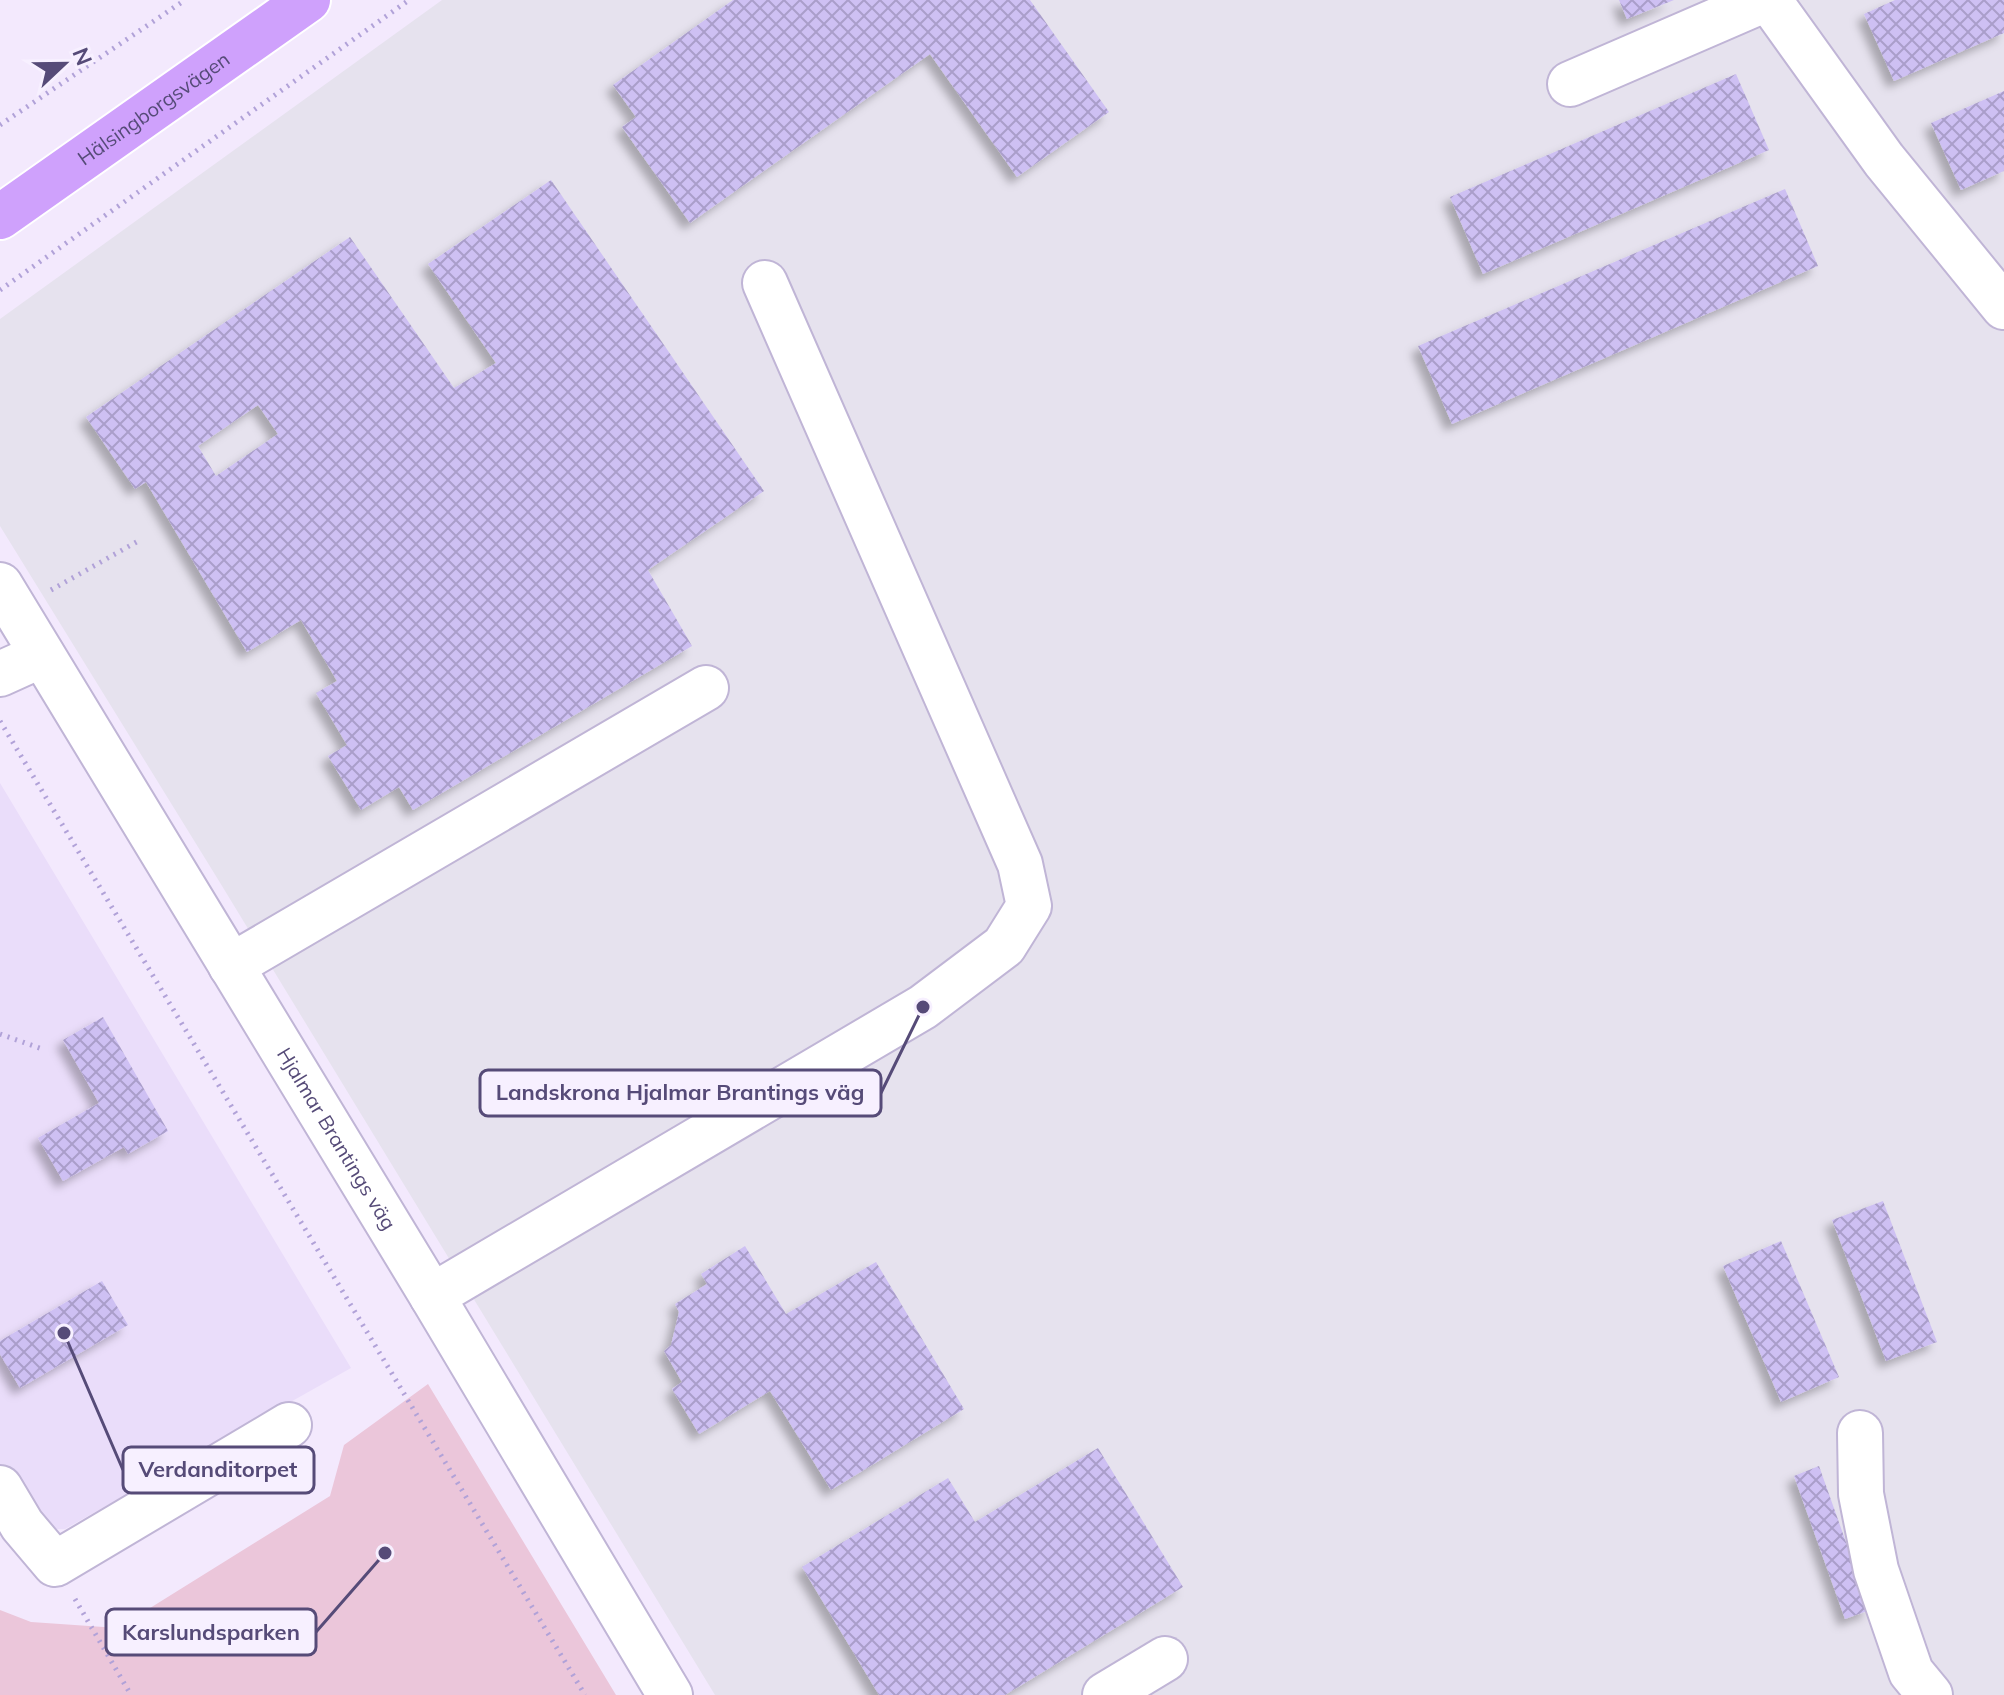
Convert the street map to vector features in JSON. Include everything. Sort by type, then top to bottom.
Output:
[{"type":"main road","name":"Hälsingborgsvägen","points":[[0,217],[308,0]]},
{"type":"street","points":[[1570,84],[1767,0],[1884,160],[2004,307]]},
{"type":"street","points":[[432,1296],[923,1007],[1004,946],[1029,906],[1020,864],[765,283]]},
{"type":"street","name":"Hjalmar Brantings väg","points":[[8,598],[670,1695]]},
{"type":"street","points":[[0,674],[42,655]]},
{"type":"street","points":[[231,966],[706,688]]},
{"type":"street","points":[[0,1488],[11,1532],[55,1564],[289,1425]]},
{"type":"street","points":[[1860,1433],[1861,1494],[1876,1570],[1911,1672],[1930,1695]]},
{"type":"street","points":[[1105,1695],[1165,1659]]},
{"type":"path","points":[[0,125],[185,0]]},
{"type":"path","points":[[0,290],[409,0]]},
{"type":"path","points":[[8,598],[140,540]]},
{"type":"path","points":[[0,721],[585,1695]]},
{"type":"path","points":[[0,1034],[45,1050]]},
{"type":"path","points":[[55,1564],[131,1695]]},
{"type":"shaded area","points":[[442,0],[2004,0],[2004,1695],[715,1695],[0,526],[0,319]]},
{"type":"shaded area","points":[[0,783],[351,1368],[65,1529],[0,1530]]},
{"type":"shaded area","points":[[428,1384],[616,1695],[0,1695],[0,1610],[31,1622],[118,1628],[330,1496],[344,1445]]},
{"type":"building","points":[[733,0],[1030,0],[1109,112],[1017,177],[930,54],[690,223],[622,127],[636,117],[613,85]]},
{"type":"building","points":[[1619,0],[1674,0],[1627,19]]},
{"type":"building","points":[[1895,0],[2004,0],[2004,33],[1894,81],[1864,14]]},
{"type":"building","points":[[1736,74],[1769,150],[1483,274],[1450,197]]},
{"type":"building","points":[[2004,91],[2004,171],[1961,190],[1931,123]]},
{"type":"building","points":[[551,180],[764,491],[648,570],[692,646],[413,810],[399,787],[361,810],[328,756],[347,745],[316,693],[337,681],[301,620],[247,652],[146,482],[135,489],[86,417],[350,237],[454,388],[496,363],[428,264]],"holes":[[[258,405],[278,434],[216,476],[198,446]]]},
{"type":"building","points":[[1785,189],[1818,266],[1452,424],[1418,346]]},
{"type":"building","points":[[103,1017],[168,1131],[128,1154],[124,1147],[63,1181],[38,1138],[99,1103],[63,1040]]},
{"type":"building","points":[[1883,1201],[1937,1342],[1886,1361],[1832,1220]]},
{"type":"building","points":[[1781,1241],[1839,1377],[1781,1402],[1723,1266]]},
{"type":"building","points":[[745,1246],[786,1314],[876,1262],[964,1409],[831,1490],[770,1391],[699,1434],[672,1389],[682,1382],[664,1351],[671,1345],[679,1312],[675,1304],[707,1284],[701,1274]]},
{"type":"building","points":[[102,1281],[128,1325],[20,1388],[0,1354],[0,1341]]},
{"type":"building","points":[[1098,1448],[1183,1587],[1005,1695],[879,1695],[802,1567],[948,1478],[975,1522]]},
{"type":"building","points":[[1819,1466],[1870,1610],[1845,1619],[1794,1476]]},
{"type":"place","name":"Landskrona Hjalmar Brantings väg","points":[[923,1007]]},
{"type":"place","name":"Verdanditorpet","points":[[64,1333]]},
{"type":"place","name":"Karslundsparken","points":[[385,1553]]}]
